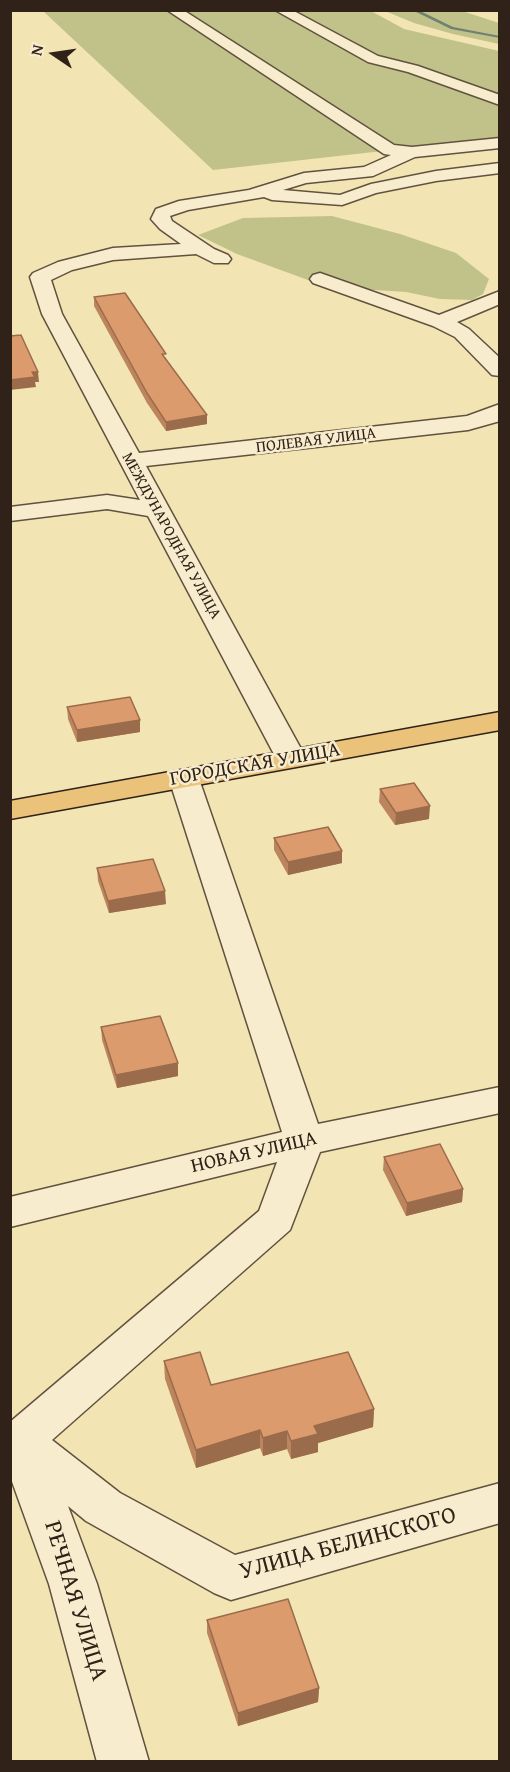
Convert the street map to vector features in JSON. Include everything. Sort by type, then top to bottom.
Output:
[{"type":"main road","name":"ГОРОДСКАЯ УЛИЦА","points":[[10,810],[500,721]]},
{"type":"street","points":[[173,10],[390,150],[412,152],[500,143]]},
{"type":"street","points":[[281,10],[373,59],[413,69],[500,100]]},
{"type":"street","points":[[221,259],[200,249],[166,225],[160,219],[162,213],[185,205],[252,195],[304,178],[368,171],[412,152]]},
{"type":"street","points":[[252,195],[342,200],[371,189],[436,176],[500,168]]},
{"type":"street","name":"МЕЖДУНАРОДНАЯ УЛИЦА","points":[[200,249],[113,254],[92,258],[40,277],[52,314],[291,759]]},
{"type":"street","points":[[321,279],[440,322],[462,333],[500,370]]},
{"type":"street","points":[[440,322],[500,297]]},
{"type":"street","name":"ПОЛЕВАЯ УЛИЦА","points":[[130,461],[468,423],[490,417],[500,411]]},
{"type":"street","points":[[10,514],[107,502],[159,510]]},
{"type":"street","points":[[16,1446],[276,1219],[304,1141],[184,779]]},
{"type":"street","name":"НОВАЯ УЛИЦА","points":[[10,1212],[304,1141],[500,1100]]},
{"type":"street","name":"УЛИЦА БЕЛИНСКОГО","points":[[16,1446],[103,1507],[231,1578],[500,1503]]},
{"type":"street","name":"РЕЧНАЯ УЛИЦА","points":[[16,1446],[73,1584],[123,1761]]},
{"type":"green space","points":[[43,11],[371,11],[404,29],[499,51],[499,138],[213,170]]},
{"type":"green space","points":[[385,11],[462,11],[499,23],[499,44],[414,23]]},
{"type":"green space","points":[[332,216],[400,234],[456,253],[489,279],[483,294],[472,300],[440,299],[406,292],[327,287],[237,254],[198,235],[243,218]]},
{"type":"building","points":[[125,293],[166,354],[162,354],[207,415],[166,422],[147,393],[94,297]]},
{"type":"building","points":[[21,335],[38,372],[32,372],[35,377],[10,380],[10,336]]},
{"type":"building","points":[[130,697],[140,720],[77,730],[67,707]]},
{"type":"building","points":[[414,783],[430,806],[396,813],[380,789]]},
{"type":"building","points":[[328,827],[342,851],[288,862],[274,838]]},
{"type":"building","points":[[153,859],[165,891],[108,901],[97,868]]},
{"type":"building","points":[[160,1016],[178,1063],[116,1075],[101,1027]]},
{"type":"building","points":[[440,1144],[463,1189],[407,1203],[384,1157]]},
{"type":"building","points":[[200,1352],[211,1385],[348,1352],[374,1409],[314,1426],[318,1434],[291,1441],[287,1431],[263,1438],[260,1430],[196,1450],[164,1361]]},
{"type":"building","points":[[288,1599],[319,1688],[238,1713],[207,1620]]},
{"type":"waterway","points":[[414,10],[452,28],[500,37]]}]
